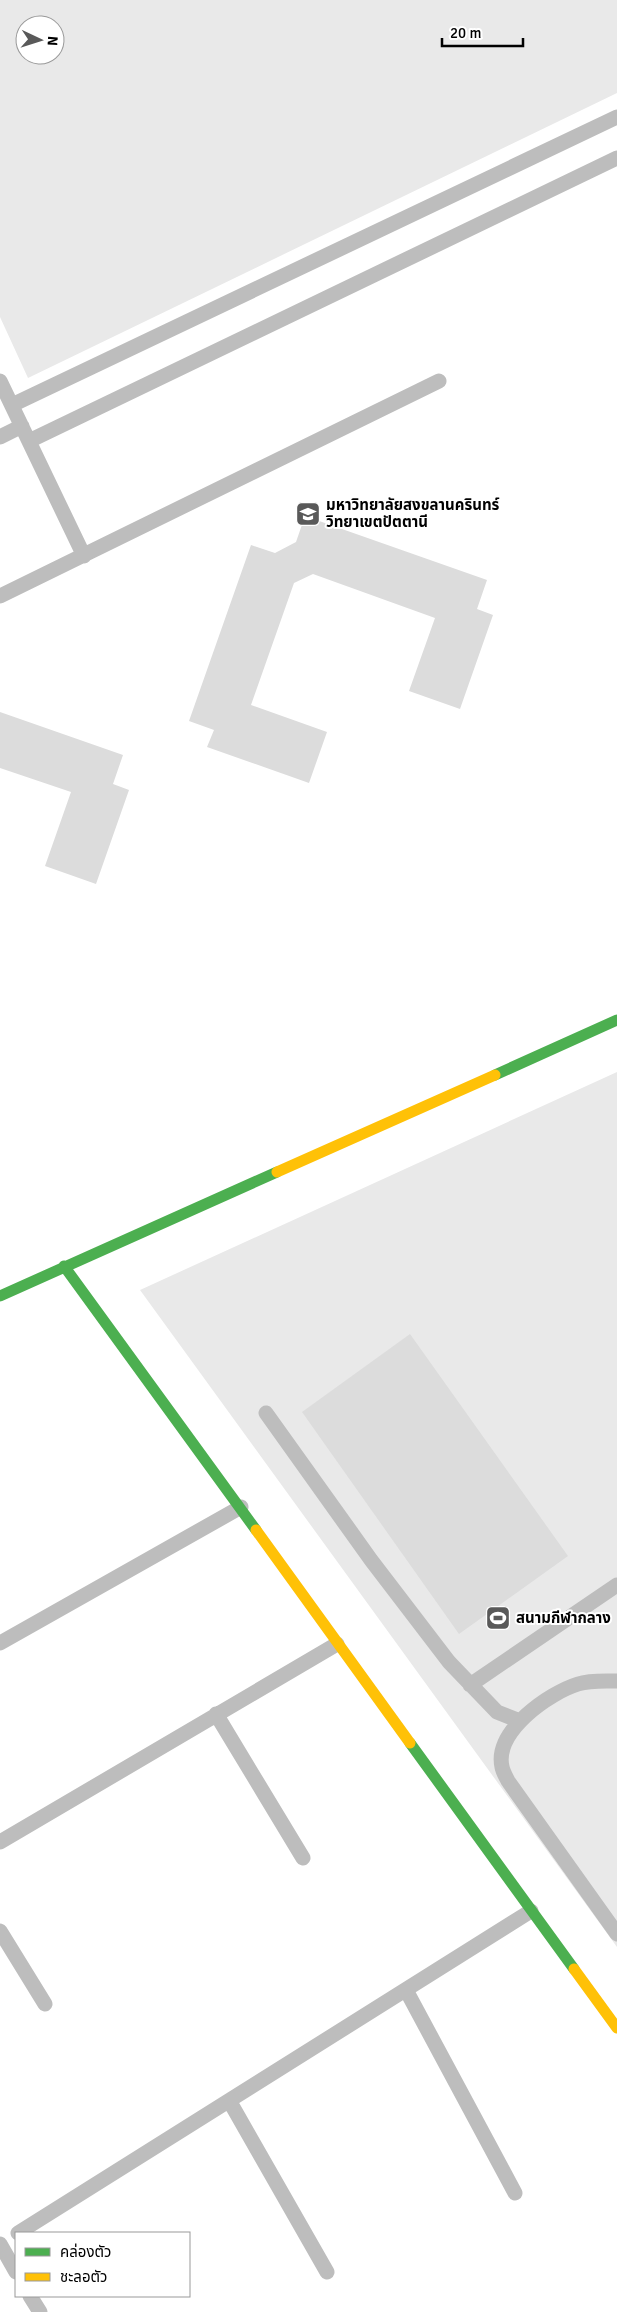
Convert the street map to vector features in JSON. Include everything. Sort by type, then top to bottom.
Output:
[{"type":"street","points":[[0,1296],[617,1020]]},
{"type":"street","points":[[64,1266],[241,1507],[337,1644],[617,2028]]},
{"type":"lane","points":[[12,405],[617,117]]},
{"type":"lane","points":[[29,441],[617,158]]},
{"type":"lane","points":[[0,381],[84,556]]},
{"type":"lane","points":[[0,596],[439,381]]},
{"type":"lane","points":[[0,437],[22,426]]},
{"type":"lane","points":[[266,1413],[371,1560],[449,1662],[497,1712],[520,1722]]},
{"type":"lane","points":[[0,1643],[241,1507]]},
{"type":"lane","points":[[470,1686],[617,1585]]},
{"type":"lane","points":[[0,1842],[337,1644]]},
{"type":"lane","points":[[617,1681],[580,1683],[558,1691],[544,1700],[520,1722],[506,1740],[502,1754],[502,1767],[505,1774],[617,1934]]},
{"type":"lane","points":[[216,1714],[303,1858]]},
{"type":"lane","points":[[20,2232],[230,2102],[531,1911]]},
{"type":"lane","points":[[0,1931],[46,2004]]},
{"type":"lane","points":[[406,1990],[515,2193]]},
{"type":"lane","points":[[230,2102],[327,2272]]},
{"type":"lane","points":[[15,2235],[0,2244],[15,2270]]},
{"type":"lane","points":[[31,2297],[40,2312]]},
{"type":"shaded area","points":[[0,0],[617,0],[617,93],[28,378],[0,317]]},
{"type":"shaded area","name":"สนามกีฬากลาง","points":[[617,1072],[617,1947],[140,1290]]},
{"type":"building","points":[[305,516],[487,580],[477,609],[493,615],[460,709],[409,691],[435,618],[313,574],[294,583],[251,705],[327,732],[309,783],[207,747],[214,730],[189,721],[251,545],[275,553],[296,542]]},
{"type":"building","points":[[0,712],[123,755],[113,784],[129,790],[96,884],[45,866],[71,792],[0,768]]},
{"type":"building","points":[[410,1334],[568,1556],[459,1634],[302,1412]]},
{"type":"traffic: fast","points":[[495,1075],[617,1020]]},
{"type":"traffic: fast","points":[[0,1296],[277,1172]]},
{"type":"traffic: fast","points":[[64,1266],[256,1530]]},
{"type":"traffic: fast","points":[[410,1743],[574,1969]]},
{"type":"traffic: slow","points":[[277,1172],[495,1075]]},
{"type":"traffic: slow","points":[[256,1530],[410,1743]]},
{"type":"traffic: slow","points":[[574,1969],[617,2028]]},
{"type":"place","name":"มหาวิทยาลัยสงขลานครินทร์ วิทยาเขตปัตตานี","points":[[308,514]]},
{"type":"place","name":"สนามกีฬากลาง","points":[[498,1618]]}]
